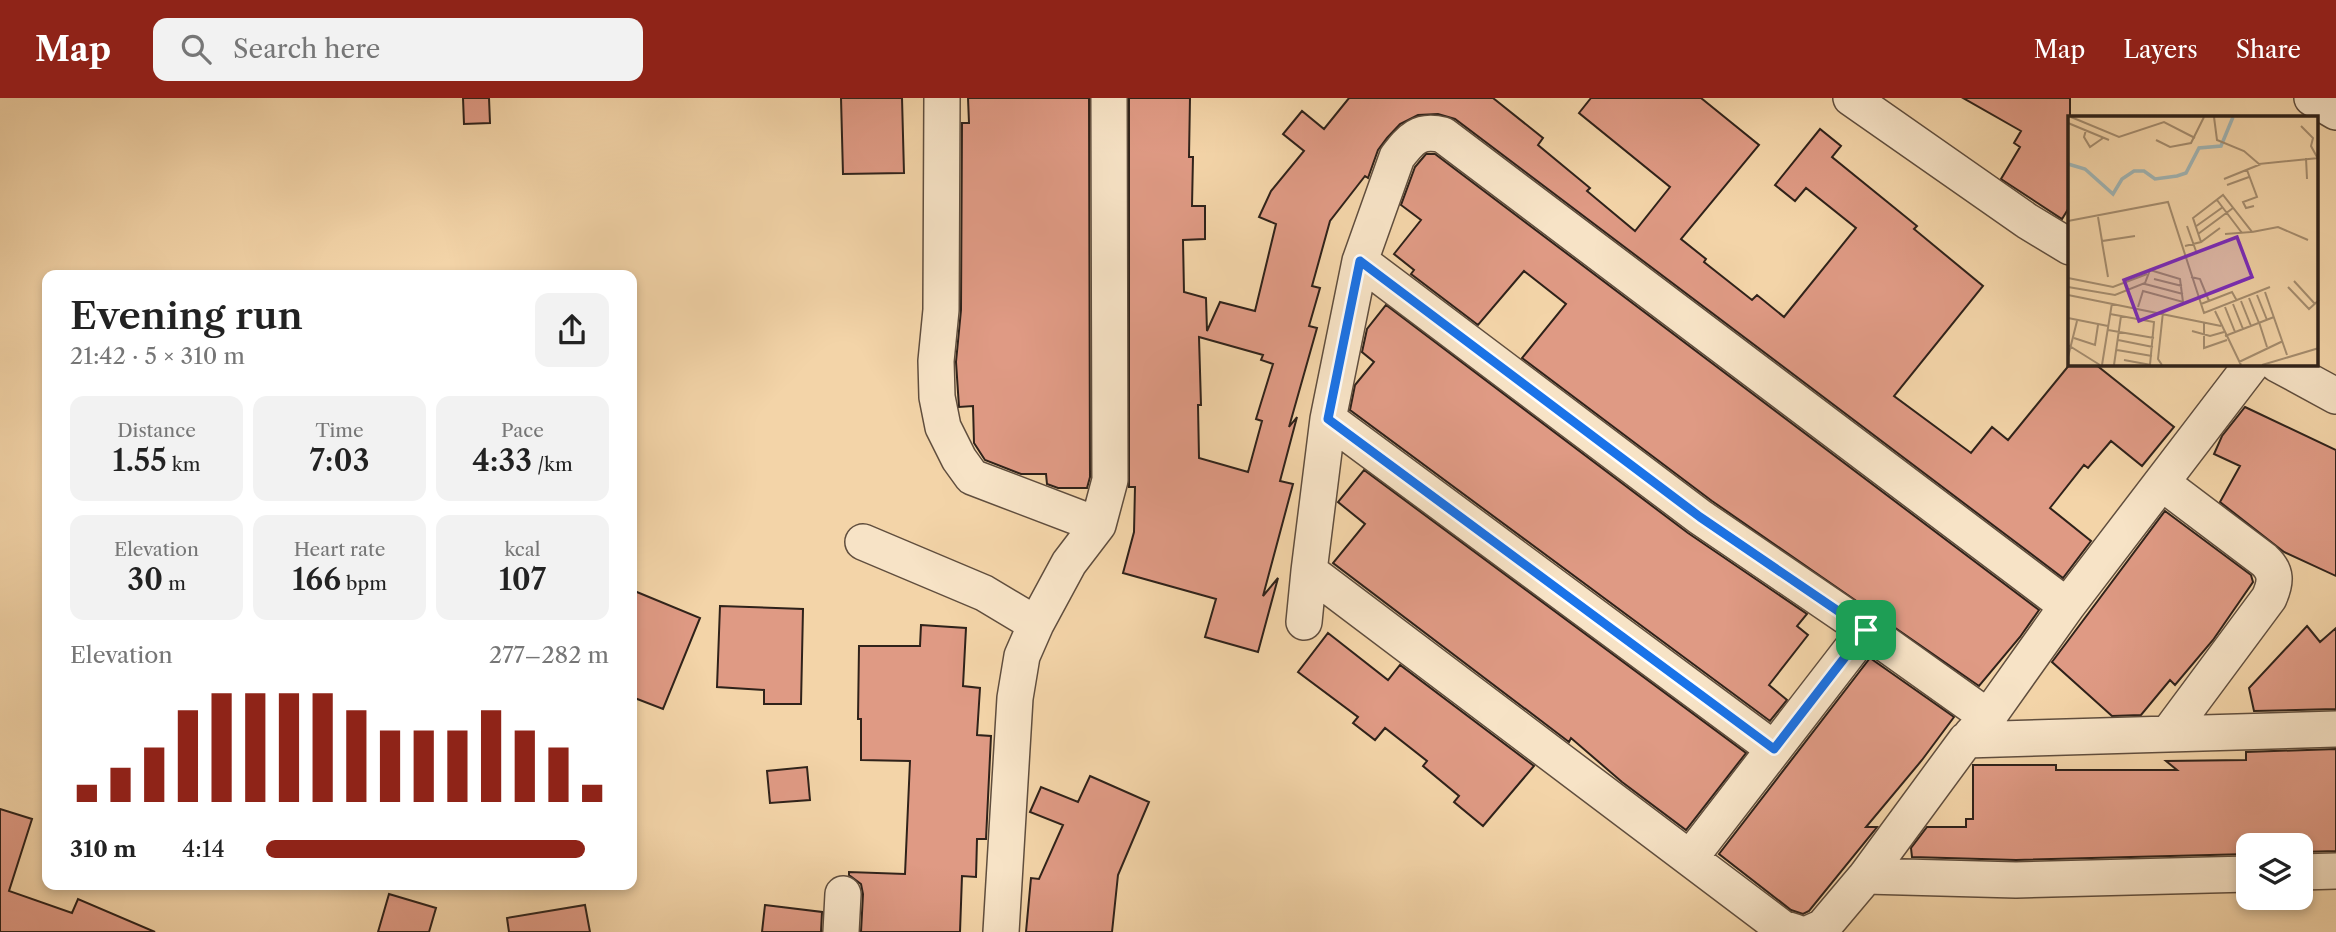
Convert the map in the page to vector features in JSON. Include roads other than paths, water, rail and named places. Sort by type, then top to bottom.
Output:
[{"type":"street","points":[[942,98],[941,310],[936,361],[937,397],[943,427],[959,459],[972,477],[1098,525]]},
{"type":"street","points":[[1001,932],[1015,698],[1022,656],[1035,624],[1069,563],[1098,525],[1110,480],[1110,98]]},
{"type":"street","points":[[1851,98],[2027,221],[2068,246]]},
{"type":"street","points":[[2312,98],[2336,112]]},
{"type":"street","points":[[1304,622],[1328,419],[1360,261],[1397,157],[1419,135],[1430,132],[1443,135],[2067,606]]},
{"type":"street","points":[[1360,261],[1700,517],[1866,630],[1977,729],[2168,734],[2336,729]]},
{"type":"street","points":[[1812,932],[1823,927],[1866,876],[2250,366]]},
{"type":"street","points":[[2281,366],[2336,396]]},
{"type":"street","points":[[1328,419],[1774,749]]},
{"type":"street","points":[[2162,482],[2272,567],[2276,582],[2269,598],[2168,734]]},
{"type":"street","points":[[863,542],[984,593],[1035,624]]},
{"type":"street","points":[[1309,572],[1782,928],[1795,932]]},
{"type":"street","points":[[1690,858],[1866,630]]},
{"type":"street","points":[[2313,872],[2336,871]]},
{"type":"street","points":[[1866,876],[2016,880],[2236,874]]},
{"type":"street","points":[[841,932],[843,894]]}]
